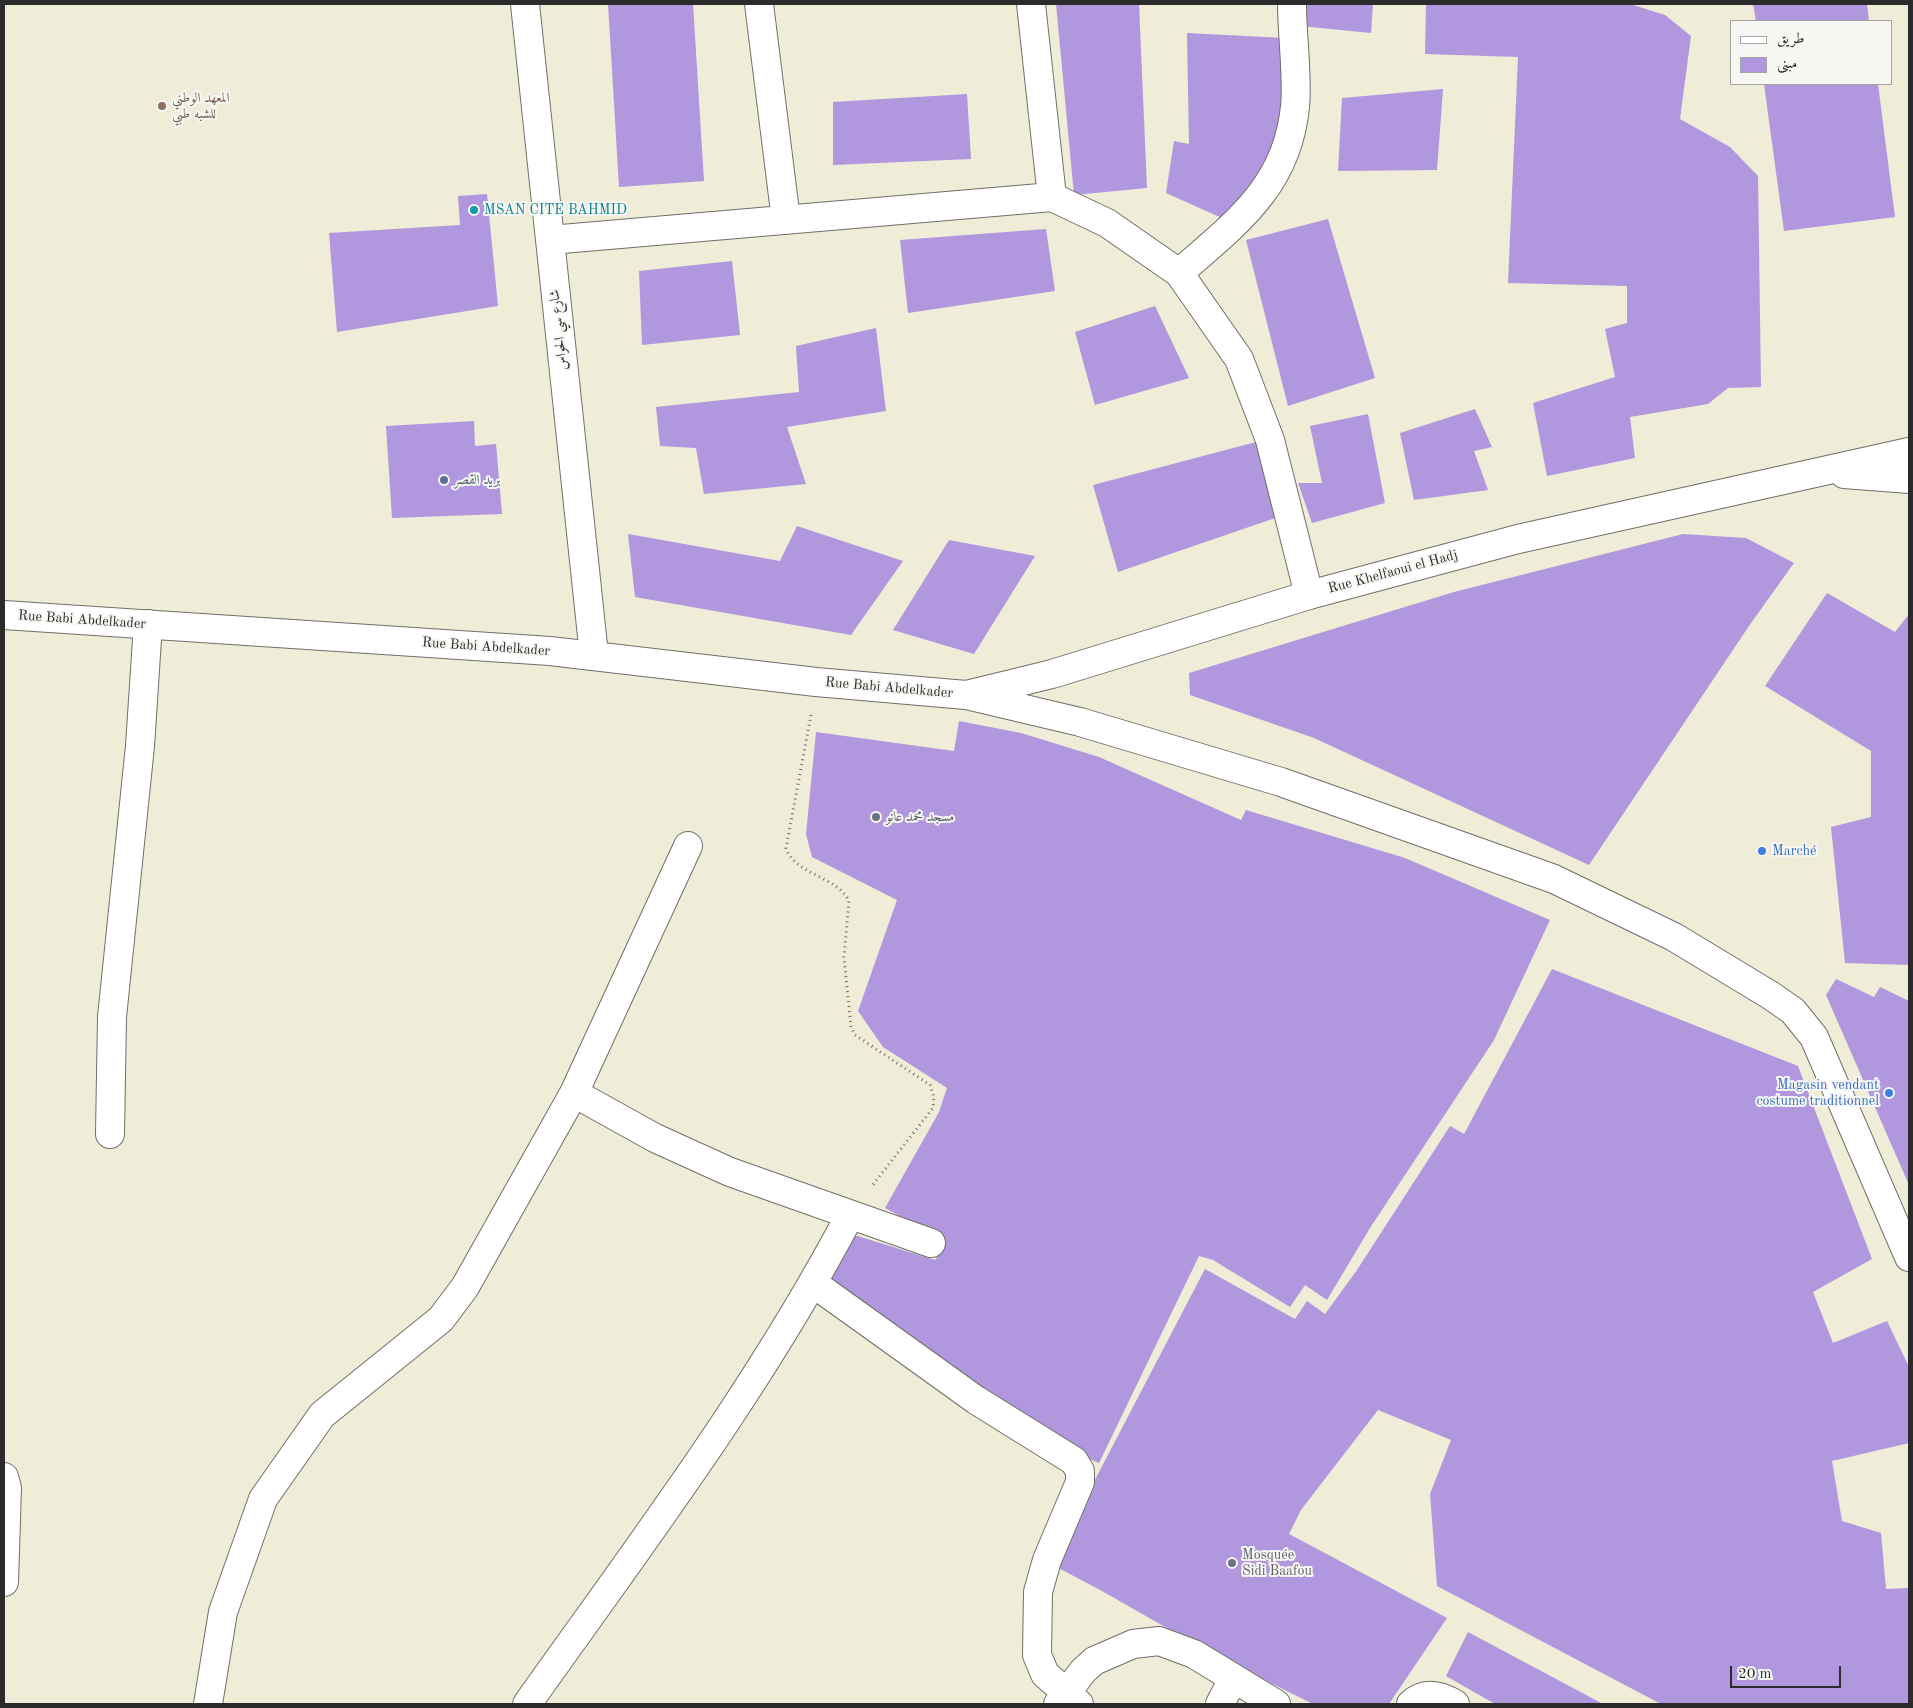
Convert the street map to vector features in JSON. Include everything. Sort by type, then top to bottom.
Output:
[{"type":"street","name":"شارع سي الحواس","points":[[525,4],[594,656]]},
{"type":"street","points":[[759,4],[786,220]]},
{"type":"street","points":[[1031,4],[1052,197]]},
{"type":"street","points":[[1179,273],[1243,217],[1273,180],[1288,148],[1296,106],[1292,4]]},
{"type":"street","points":[[550,240],[1052,197],[1107,223],[1179,273],[1239,359],[1270,440],[1309,595]]},
{"type":"street","name":"Rue Khelfaoui el Hadj","points":[[966,695],[1052,674],[1309,595],[1518,539],[1825,472],[1883,456],[1909,452]]},
{"type":"street","name":"Rue Khelfaoui el Hadj","points":[[1825,472],[1909,479]]},
{"type":"street","name":"Rue Babi Abdelkader","points":[[4,614],[594,656],[816,682],[966,695]]},
{"type":"street","points":[[110,1134],[112,1017],[139,756],[148,624]]},
{"type":"street","points":[[966,695],[1080,722],[1282,782],[1554,879],[1674,937],[1793,1011],[1814,1037],[1909,1257]]},
{"type":"street","points":[[208,1704],[223,1612],[263,1498],[322,1415],[441,1319],[465,1287],[574,1093],[688,846]]},
{"type":"street","points":[[574,1093],[655,1138],[730,1172],[930,1243]]},
{"type":"street","points":[[527,1704],[736,1406],[813,1283],[850,1215]]},
{"type":"street","points":[[813,1283],[976,1400],[1074,1461],[1080,1471],[1080,1482],[1047,1560],[1038,1592],[1037,1655],[1045,1674],[1068,1701],[1083,1671],[1094,1662],[1132,1644],[1159,1641],[1183,1648],[1276,1704]]},
{"type":"street","points":[[4,1477],[7,1488],[4,1582]]},
{"type":"street","points":[[1220,1704],[1233,1679]]},
{"type":"street","points":[[1410,1704],[1417,1699],[1432,1694],[1455,1704]]},
{"type":"path","points":[[816,682],[786,848],[795,861],[840,890],[849,901],[844,957],[851,1027],[855,1035],[930,1085],[934,1097],[933,1108],[850,1215]]},
{"type":"building","points":[[608,4],[693,4],[704,181],[619,187]]},
{"type":"building","points":[[1056,4],[1139,4],[1147,188],[1074,195]]},
{"type":"building","points":[[1302,4],[1373,4],[1371,33],[1301,26]]},
{"type":"building","points":[[1426,4],[1630,4],[1665,15],[1691,36],[1680,119],[1730,147],[1758,176],[1761,387],[1728,388],[1708,404],[1630,417],[1635,458],[1547,476],[1533,403],[1615,377],[1605,329],[1627,323],[1627,286],[1508,283],[1518,57],[1425,54]]},
{"type":"building","points":[[1753,4],[1867,4],[1869,20],[1756,20]]},
{"type":"building","points":[[1187,33],[1285,38],[1284,133],[1250,189],[1224,219],[1166,193],[1174,141],[1189,144]]},
{"type":"building","points":[[1764,85],[1878,85],[1895,217],[1784,231]]},
{"type":"building","points":[[1443,89],[1437,170],[1338,171],[1342,98]]},
{"type":"building","points":[[967,94],[971,159],[833,165],[833,102]]},
{"type":"building","points":[[487,194],[498,306],[337,332],[329,233],[460,225],[458,196]]},
{"type":"building","points":[[1328,219],[1375,378],[1288,406],[1246,240]]},
{"type":"building","points":[[1046,229],[1055,291],[908,313],[900,240]]},
{"type":"building","points":[[732,261],[740,335],[642,345],[639,271]]},
{"type":"building","points":[[1155,306],[1189,378],[1095,405],[1075,332]]},
{"type":"building","points":[[876,328],[886,411],[787,427],[806,484],[704,494],[696,448],[660,446],[656,407],[799,392],[796,346]]},
{"type":"building","points":[[1475,409],[1492,447],[1474,451],[1488,490],[1414,500],[1400,433]]},
{"type":"building","points":[[1368,414],[1385,503],[1312,523],[1298,483],[1322,483],[1310,426]]},
{"type":"building","name":"بريد القصر","points":[[474,421],[475,446],[496,444],[502,514],[392,518],[386,426]]},
{"type":"building","points":[[1256,442],[1281,516],[1118,572],[1093,485]]},
{"type":"building","points":[[797,526],[903,561],[851,635],[635,597],[628,534],[780,561]]},
{"type":"building","points":[[1683,534],[1746,538],[1794,563],[1751,623],[1589,865],[1314,738],[1190,695],[1189,673],[1454,592]]},
{"type":"building","points":[[949,540],[1035,556],[974,654],[893,630]]},
{"type":"building","points":[[1827,593],[1895,632],[1909,614],[1909,965],[1845,963],[1831,827],[1871,817],[1871,751],[1765,686]]},
{"type":"building","points":[[959,721],[1021,733],[1099,757],[1241,820],[1246,810],[1405,858],[1550,920],[1494,1040],[1370,1228],[1327,1300],[1305,1285],[1290,1307],[1213,1260],[1199,1256],[1099,1463],[1053,1444],[826,1276],[848,1233],[935,1260],[946,1241],[885,1208],[939,1112],[947,1088],[883,1047],[858,1011],[897,900],[812,857],[806,834],[816,732],[954,751]]},
{"type":"building","points":[[1552,969],[1798,1066],[1872,1259],[1813,1292],[1833,1343],[1887,1321],[1909,1367],[1909,1443],[1832,1461],[1842,1521],[1881,1533],[1886,1589],[1909,1588],[1909,1704],[1661,1704],[1437,1586],[1430,1494],[1451,1440],[1378,1410],[1301,1510],[1289,1534],[1447,1618],[1389,1704],[1313,1704],[1214,1655],[1051,1564],[1205,1269],[1295,1319],[1307,1301],[1325,1314],[1357,1270],[1450,1126],[1464,1134]]},
{"type":"building","name":"Magasin vendant costume traditionnel","points":[[1836,979],[1874,997],[1880,987],[1909,1001],[1909,1185],[1826,995]]},
{"type":"building","points":[[1468,1632],[1603,1704],[1495,1704],[1446,1676]]},
{"type":"place","name":"المعهد الوطني للشبه طبي","points":[[162,106]]},
{"type":"place","name":"MSAN CITE BAHMID","points":[[474,210]]},
{"type":"place","name":"بريد القصر","points":[[444,480]]},
{"type":"place","name":"مسجد محمد عانو","points":[[876,817]]},
{"type":"place","name":"Marché","points":[[1762,851]]},
{"type":"place","name":"Magasin vendant costume traditionnel","points":[[1889,1093]]},
{"type":"place","name":"Mosquée Sidi Baafou","points":[[1232,1563]]}]
